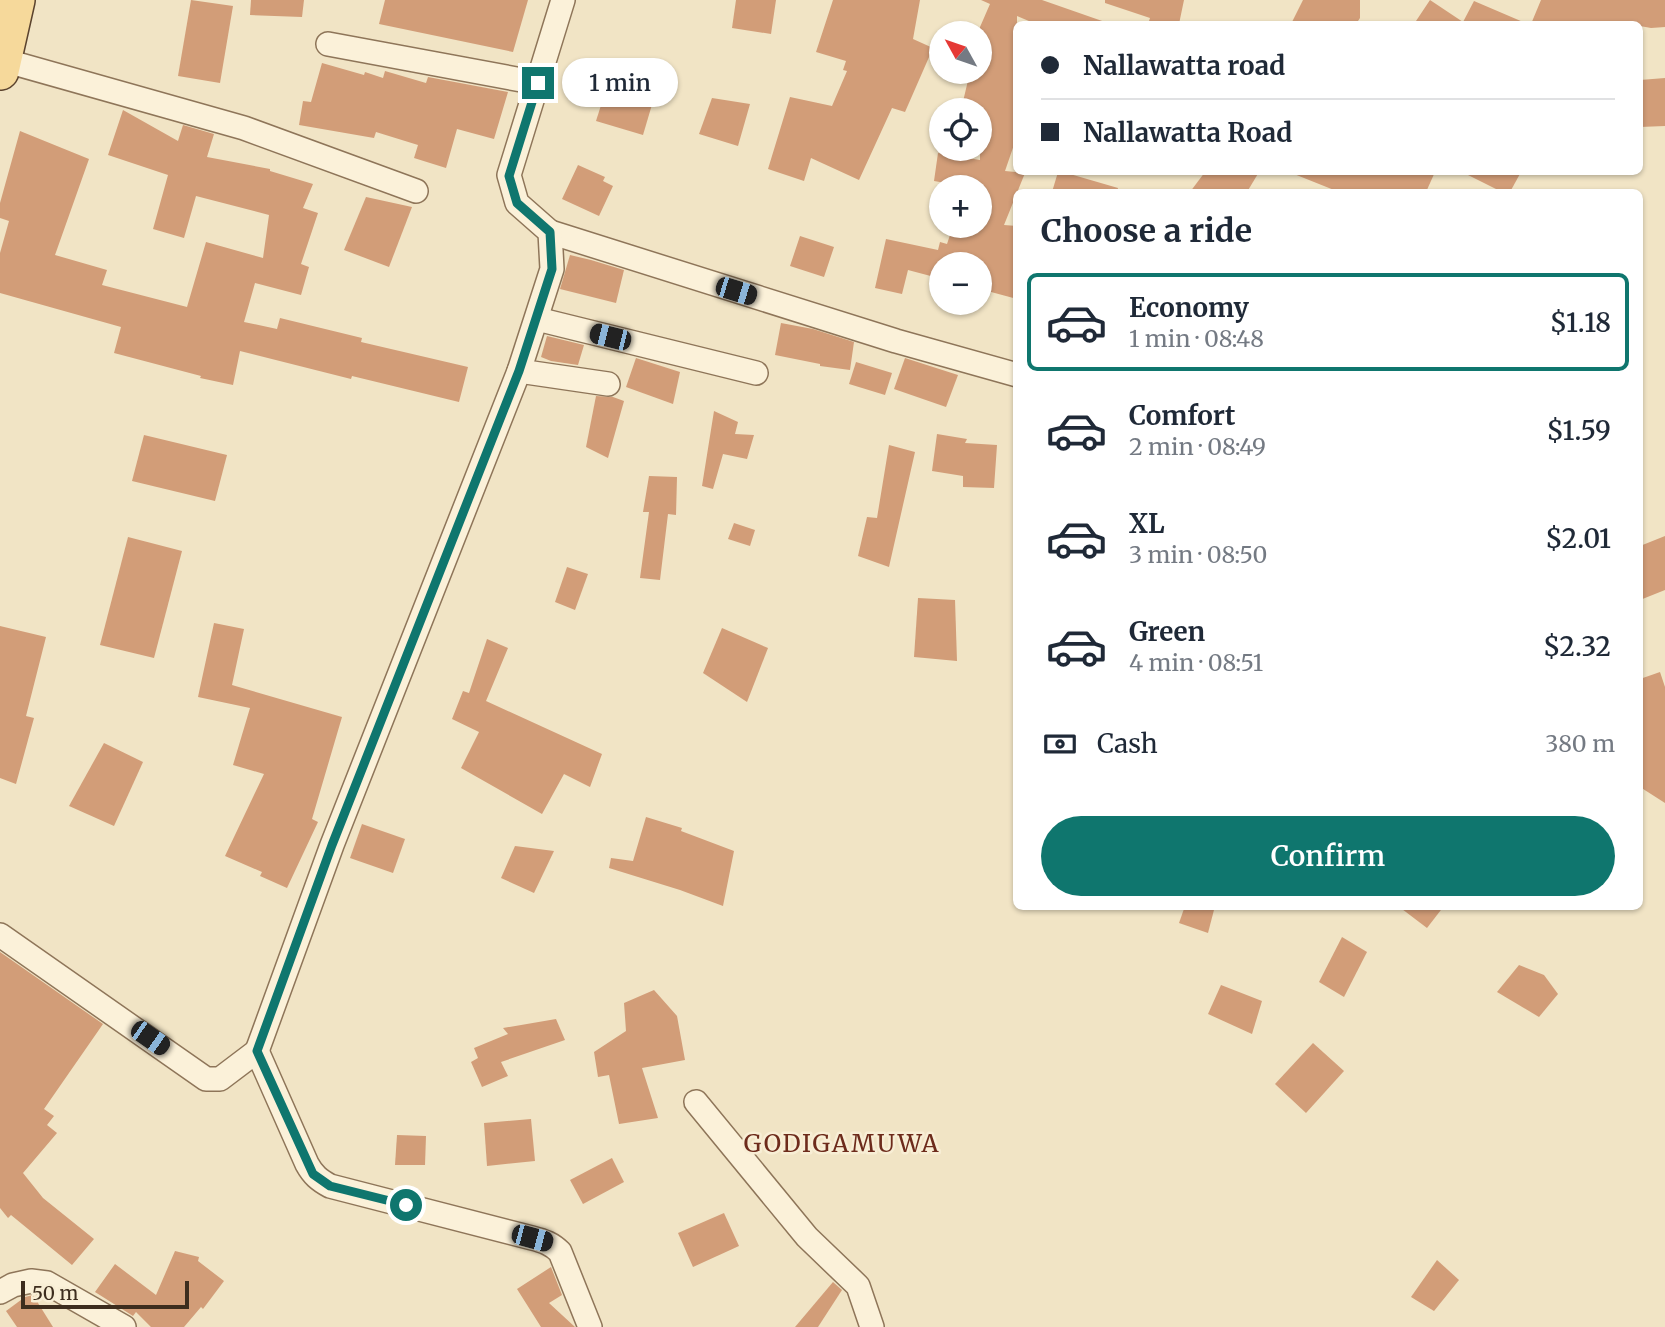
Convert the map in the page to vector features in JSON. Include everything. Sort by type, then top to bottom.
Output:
[{"type":"main road","points":[[1,66],[16,0]]},
{"type":"street","points":[[563,0],[509,176],[517,203],[550,232],[896,341],[1013,374]]},
{"type":"street","points":[[328,44],[538,83]]},
{"type":"street","points":[[1,66],[244,128],[416,191]]},
{"type":"street","points":[[0,936],[206,1079],[220,1079],[257,1051],[332,845],[519,371],[552,269],[550,232]]},
{"type":"street","points":[[537,319],[756,373]]},
{"type":"street","points":[[519,371],[608,384]]},
{"type":"street","points":[[257,1051],[307,1164],[320,1180],[330,1186],[546,1241],[560,1252],[590,1327]]},
{"type":"street","points":[[696,1102],[807,1237],[858,1286],[872,1327]]},
{"type":"street","points":[[0,1292],[13,1285],[31,1281],[47,1283],[124,1327]]},
{"type":"building","points":[[191,0],[233,6],[220,83],[178,76]]},
{"type":"building","points":[[251,0],[304,0],[302,17],[250,15]]},
{"type":"building","points":[[385,0],[528,0],[513,52],[379,24]]},
{"type":"building","points":[[736,0],[776,0],[771,34],[732,28]]},
{"type":"building","points":[[833,0],[920,0],[913,39],[929,46],[929,57],[905,112],[892,108],[859,180],[811,158],[804,181],[768,169],[790,97],[832,106],[847,71],[843,70],[846,61],[816,52]]},
{"type":"building","points":[[981,0],[1042,0],[1102,21],[1029,21],[1017,16],[1017,21],[1013,21],[1013,148],[1005,171],[1013,172],[1013,175],[1024,175],[1019,189],[1013,189],[1013,203],[1004,225],[1013,226],[1013,298],[992,292],[992,252],[929,252],[929,276],[908,270],[902,294],[875,288],[886,239],[938,250],[940,242],[947,244],[949,238],[992,238],[992,175],[935,175],[937,161],[992,161],[992,98],[964,98],[967,84],[992,84],[992,21],[983,21],[990,4]]},
{"type":"building","points":[[1105,0],[1184,0],[1180,21],[1149,21],[1150,18],[1105,3]]},
{"type":"building","points":[[1303,0],[1360,0],[1358,21],[1292,21]]},
{"type":"building","points":[[1430,0],[1462,21],[1416,21]]},
{"type":"building","points":[[1541,0],[1665,0],[1665,27],[1643,27],[1643,21],[1532,21]]},
{"type":"building","points":[[1474,1],[1521,21],[1464,21]]},
{"type":"building","points":[[322,63],[383,78],[385,71],[426,83],[428,77],[508,92],[494,139],[457,129],[446,168],[414,158],[418,145],[376,132],[374,138],[299,125],[303,101],[311,102]]},
{"type":"building","points":[[610,77],[656,91],[643,135],[596,121]]},
{"type":"building","points":[[1665,78],[1665,126],[1643,127],[1643,80]]},
{"type":"building","points":[[712,98],[750,104],[738,146],[699,134]]},
{"type":"building","points":[[123,110],[178,141],[183,125],[214,134],[207,157],[270,169],[313,184],[303,208],[318,213],[301,264],[309,267],[301,295],[255,283],[244,322],[277,329],[280,318],[362,338],[361,342],[468,367],[459,402],[240,351],[233,385],[200,378],[201,376],[114,353],[121,327],[0,293],[0,253],[9,221],[0,218],[0,203],[20,131],[89,159],[55,255],[107,270],[102,285],[187,307],[206,242],[263,258],[269,215],[196,196],[184,238],[153,229],[168,175],[108,155]]},
{"type":"building","points":[[578,165],[605,177],[603,181],[613,186],[599,216],[562,199]]},
{"type":"building","points":[[1057,175],[1073,175],[1118,188],[1118,189],[1053,189]]},
{"type":"building","points":[[1203,175],[1257,175],[1249,189],[1192,189]]},
{"type":"building","points":[[1296,175],[1434,175],[1427,189],[1332,189]]},
{"type":"building","points":[[1468,175],[1519,175],[1512,189],[1496,189]]},
{"type":"building","points":[[366,197],[412,207],[389,267],[344,250]]},
{"type":"building","points":[[800,236],[834,247],[824,277],[790,266]]},
{"type":"building","points":[[570,255],[624,270],[616,303],[560,289]]},
{"type":"building","points":[[781,323],[813,329],[854,342],[850,370],[775,355]]},
{"type":"building","points":[[547,336],[584,345],[578,365],[541,357]]},
{"type":"building","points":[[636,358],[680,372],[673,404],[626,387]]},
{"type":"building","points":[[905,358],[958,375],[946,407],[894,389]]},
{"type":"building","points":[[856,362],[892,373],[885,395],[849,384]]},
{"type":"building","points":[[596,396],[624,401],[608,458],[586,447]]},
{"type":"building","points":[[714,411],[738,422],[735,434],[754,435],[747,459],[723,454],[713,489],[702,486]]},
{"type":"building","points":[[937,434],[967,439],[965,443],[997,445],[994,488],[963,487],[963,476],[932,471]]},
{"type":"building","points":[[144,435],[227,455],[215,501],[132,481]]},
{"type":"building","points":[[889,445],[915,452],[889,567],[858,556],[867,517],[877,518]]},
{"type":"building","points":[[649,476],[677,477],[676,515],[668,514],[660,580],[640,578],[649,512],[643,512]]},
{"type":"building","points":[[734,523],[755,530],[750,546],[728,539]]},
{"type":"building","points":[[1665,536],[1665,590],[1643,599],[1643,545]]},
{"type":"building","points":[[128,537],[182,551],[154,658],[100,645]]},
{"type":"building","points":[[567,567],[588,574],[575,610],[555,602]]},
{"type":"building","points":[[918,598],[955,600],[957,661],[914,657]]},
{"type":"building","points":[[214,623],[244,629],[232,685],[342,717],[312,819],[318,822],[287,888],[260,876],[262,872],[225,856],[264,774],[233,765],[250,708],[198,697]]},
{"type":"building","points":[[0,626],[46,637],[26,716],[34,718],[16,784],[0,778]]},
{"type":"building","points":[[722,628],[768,648],[747,702],[703,673]]},
{"type":"building","points":[[487,639],[508,648],[486,701],[602,754],[590,787],[564,774],[542,814],[461,768],[479,732],[452,719],[463,691],[469,693]]},
{"type":"building","points":[[1660,672],[1665,687],[1665,803],[1643,789],[1643,678]]},
{"type":"building","points":[[104,743],[143,762],[114,826],[69,806]]},
{"type":"building","points":[[646,817],[682,828],[681,831],[734,851],[723,906],[609,868],[611,858],[633,861]]},
{"type":"building","points":[[362,824],[405,839],[393,873],[350,858]]},
{"type":"building","points":[[515,846],[554,851],[534,893],[501,878]]},
{"type":"building","points":[[1184,910],[1214,910],[1208,933],[1179,923]]},
{"type":"building","points":[[1403,910],[1441,910],[1427,928]]},
{"type":"building","points":[[1342,937],[1367,952],[1344,997],[1319,982]]},
{"type":"building","points":[[0,952],[103,1024],[44,1109],[54,1116],[47,1125],[57,1133],[23,1173],[43,1198],[94,1239],[72,1265],[11,1215],[8,1218],[0,1208]]},
{"type":"building","points":[[1519,965],[1544,975],[1558,994],[1539,1017],[1497,992]]},
{"type":"building","points":[[1221,985],[1262,1001],[1252,1034],[1208,1014]]},
{"type":"building","points":[[654,990],[677,1016],[685,1060],[642,1068],[658,1118],[619,1124],[609,1075],[598,1077],[594,1052],[626,1031],[624,1003]]},
{"type":"building","points":[[556,1019],[565,1040],[501,1062],[508,1076],[482,1087],[471,1062],[478,1058],[474,1048],[508,1034],[503,1028]]},
{"type":"building","points":[[1313,1043],[1344,1071],[1306,1113],[1275,1084]]},
{"type":"building","points":[[531,1119],[535,1161],[487,1166],[484,1123]]},
{"type":"building","points":[[397,1135],[426,1136],[425,1165],[395,1165]]},
{"type":"building","points":[[612,1158],[624,1182],[583,1204],[570,1180]]},
{"type":"building","points":[[724,1213],[739,1246],[693,1267],[678,1233]]},
{"type":"building","points":[[175,1251],[199,1257],[198,1261],[224,1281],[203,1309],[201,1307],[184,1327],[151,1327],[136,1312],[133,1316],[95,1292],[115,1264],[156,1295]]},
{"type":"building","points":[[1437,1260],[1459,1280],[1434,1311],[1411,1297]]},
{"type":"building","points":[[551,1267],[562,1295],[549,1303],[575,1327],[541,1327],[517,1289]]},
{"type":"building","points":[[833,1282],[842,1290],[818,1327],[795,1327]]},
{"type":"building","points":[[33,1295],[53,1327],[17,1327],[6,1311],[25,1297]]},
{"type":"district","name":"GODIGAMUWA","points":[[842,1143]]},
{"type":"route","points":[[406,1205],[330,1186],[313,1174],[257,1051],[332,845],[519,371],[552,269],[550,232],[517,203],[509,176],[538,83]]}]
